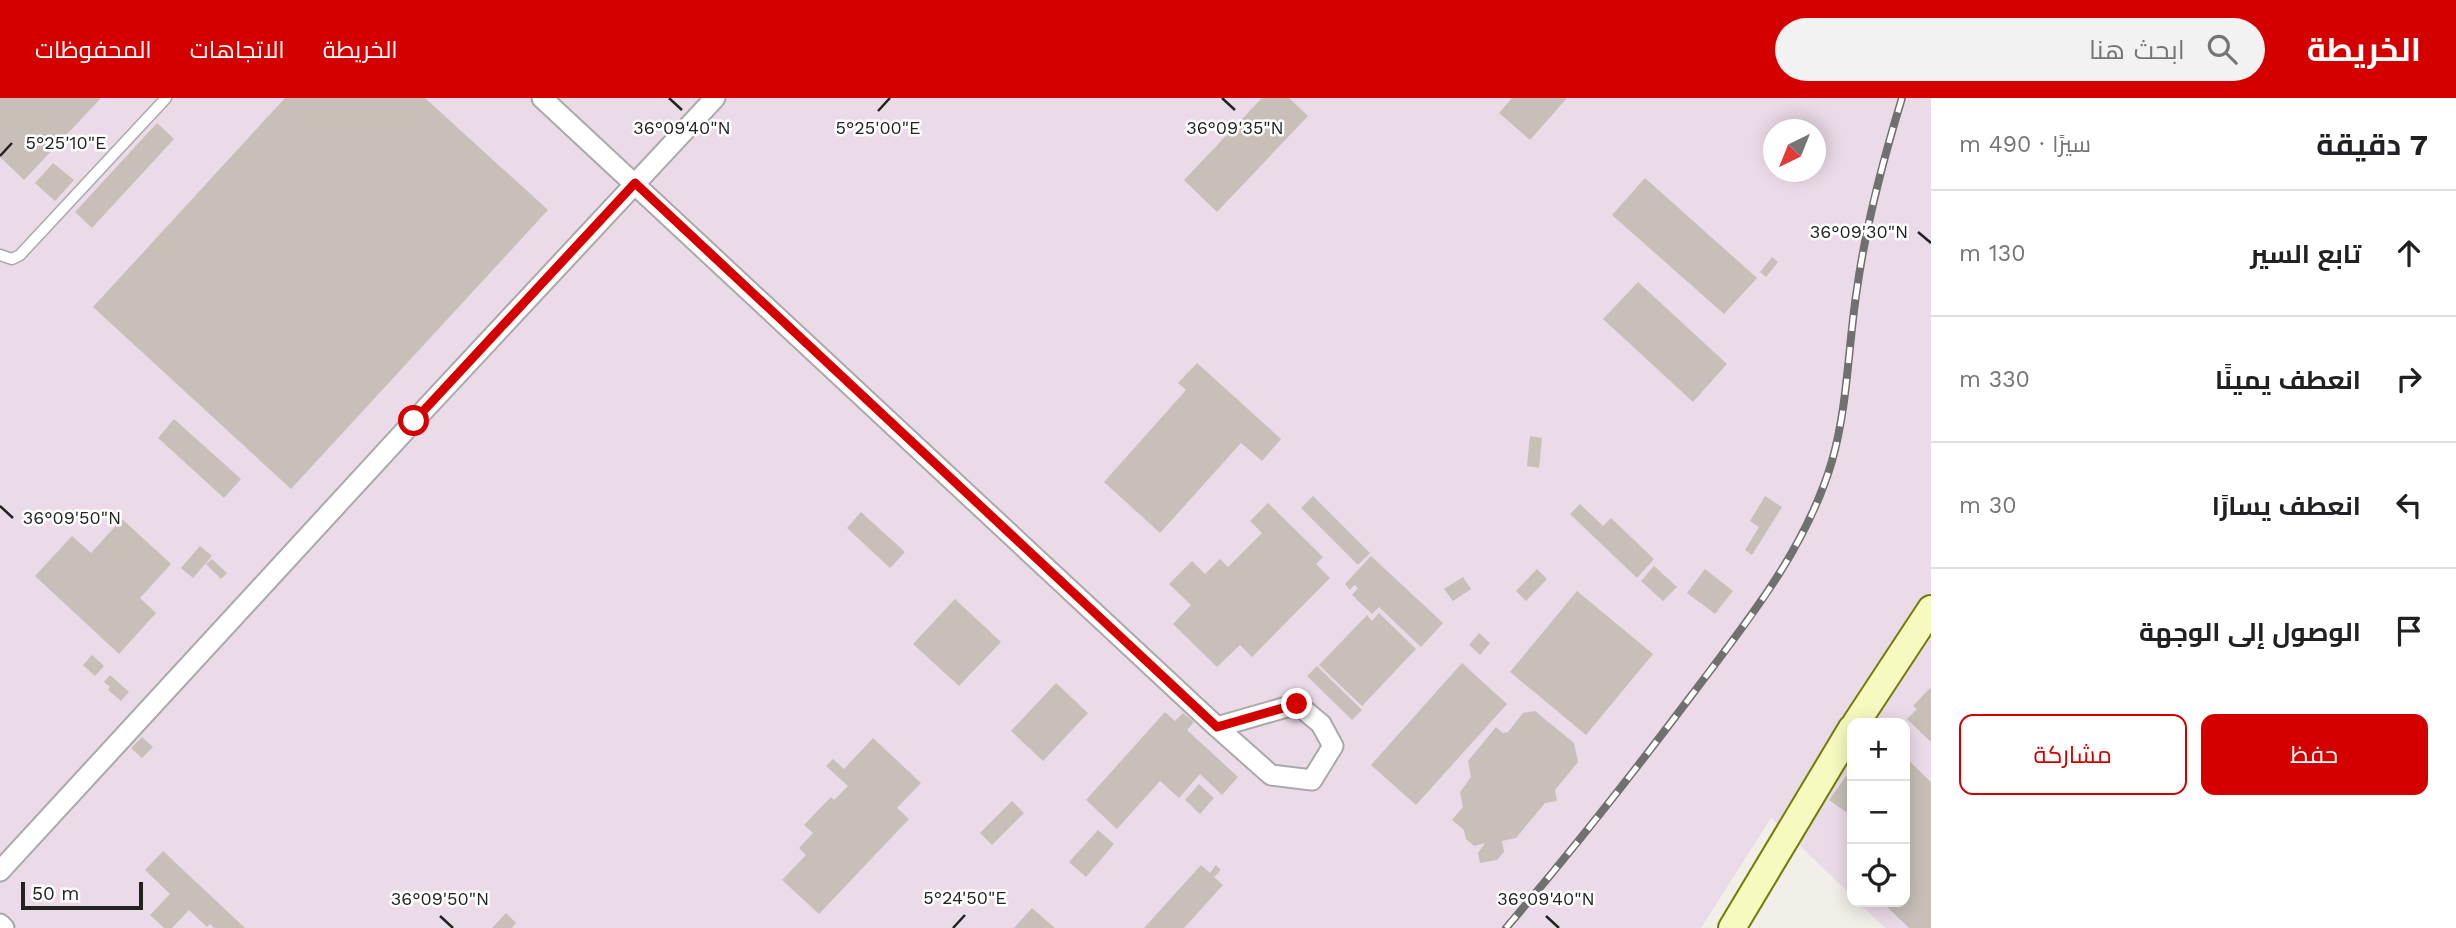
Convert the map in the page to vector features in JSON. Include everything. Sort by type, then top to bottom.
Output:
[{"type":"street","points":[[542,98],[635,183],[1217,727],[1270,775],[1312,780],[1333,746],[1321,724],[1297,704],[1217,727]]},
{"type":"street","points":[[0,871],[715,98]]},
{"type":"street","points":[[1859,718],[1931,609]]},
{"type":"street","points":[[1732,928],[1847,736]]},
{"type":"street","points":[[0,924],[4,928]]},
{"type":"lane","points":[[0,255],[12,259],[20,255],[166,98]]},
{"type":"shaded area","points":[[0,98],[1931,98],[1931,928],[1885,928],[1863,907],[1910,907],[1910,718],[1847,718],[1847,891],[1771,818],[1701,928],[0,928]]},
{"type":"building","points":[[0,98],[101,98],[24,180],[0,157]]},
{"type":"building","points":[[285,98],[425,98],[548,210],[291,489],[93,307]]},
{"type":"building","points":[[1262,98],[1289,98],[1308,116],[1217,212],[1184,180]]},
{"type":"building","points":[[1512,98],[1567,98],[1530,140],[1499,113]]},
{"type":"building","points":[[157,123],[174,139],[92,228],[75,212]]},
{"type":"building","points":[[53,163],[74,180],[55,201],[35,183]]},
{"type":"building","points":[[1645,178],[1757,278],[1724,314],[1612,215]]},
{"type":"building","points":[[1772,257],[1778,262],[1766,277],[1760,272]]},
{"type":"building","points":[[1638,282],[1727,364],[1693,402],[1603,319]]},
{"type":"building","points":[[1197,363],[1281,439],[1262,461],[1241,443],[1160,533],[1104,482],[1186,390],[1178,383]]},
{"type":"building","points":[[174,419],[241,479],[224,498],[158,438]]},
{"type":"building","points":[[1530,436],[1542,438],[1539,468],[1527,466]]},
{"type":"building","points":[[1313,496],[1370,553],[1358,565],[1301,508]]},
{"type":"building","points":[[1765,496],[1782,507],[1752,555],[1745,550],[1759,527],[1750,521]]},
{"type":"building","points":[[1268,503],[1323,557],[1316,564],[1330,578],[1252,657],[1240,645],[1217,667],[1173,624],[1191,605],[1169,584],[1192,561],[1205,574],[1220,559],[1228,567],[1262,533],[1250,521]]},
{"type":"building","points":[[1580,504],[1603,526],[1611,518],[1654,559],[1637,578],[1570,514]]},
{"type":"building","points":[[861,512],[905,552],[890,568],[847,528]]},
{"type":"building","points":[[122,519],[171,564],[140,598],[156,613],[119,654],[35,576],[72,536],[91,553]]},
{"type":"building","points":[[200,546],[212,556],[193,578],[181,568]]},
{"type":"building","points":[[1371,556],[1443,623],[1421,647],[1379,607],[1372,614],[1352,595],[1358,588],[1354,585],[1350,590],[1345,584]]},
{"type":"building","points":[[212,559],[227,573],[221,579],[206,564]]},
{"type":"building","points":[[1654,566],[1677,587],[1663,601],[1641,581]]},
{"type":"building","points":[[1537,569],[1547,579],[1526,601],[1516,591]]},
{"type":"building","points":[[1705,569],[1733,591],[1715,614],[1687,593]]},
{"type":"building","points":[[1463,577],[1471,589],[1453,601],[1444,589]]},
{"type":"building","points":[[1577,591],[1653,654],[1586,735],[1510,672]]},
{"type":"building","points":[[955,599],[1001,642],[959,686],[913,644]]},
{"type":"building","points":[[1379,613],[1416,649],[1362,706],[1319,665],[1367,615],[1372,621]]},
{"type":"building","points":[[1479,633],[1490,643],[1480,655],[1469,645]]},
{"type":"building","points":[[92,655],[104,666],[95,676],[83,665]]},
{"type":"building","points":[[1462,663],[1507,704],[1416,805],[1371,765]]},
{"type":"building","points":[[1317,666],[1362,710],[1352,720],[1307,676]]},
{"type":"building","points":[[110,675],[129,692],[121,701],[108,690],[110,687],[104,682]]},
{"type":"building","points":[[1056,683],[1088,713],[1043,761],[1011,731]]},
{"type":"building","points":[[1931,687],[1931,742],[1908,718],[1917,709],[1913,706]]},
{"type":"building","points":[[1535,711],[1574,743],[1578,762],[1555,790],[1557,801],[1545,803],[1516,838],[1502,841],[1504,852],[1497,860],[1480,863],[1478,853],[1485,843],[1474,846],[1466,839],[1464,830],[1452,820],[1463,807],[1460,792],[1471,777],[1468,761],[1496,727],[1503,733],[1508,732],[1523,713]]},
{"type":"building","points":[[1165,712],[1175,721],[1183,713],[1194,722],[1187,730],[1238,777],[1222,795],[1200,774],[1179,798],[1160,781],[1117,829],[1086,800]]},
{"type":"building","points":[[142,737],[153,747],[142,758],[131,748]]},
{"type":"building","points":[[873,738],[921,783],[897,808],[909,819],[819,914],[782,880],[806,855],[799,848],[813,833],[804,825],[831,797],[834,800],[848,786],[826,766],[833,759],[844,769]]},
{"type":"building","points":[[1910,762],[1931,782],[1931,928],[1909,928],[1887,907],[1910,907]]},
{"type":"building","points":[[1847,775],[1847,811],[1829,800]]},
{"type":"building","points":[[1199,784],[1214,798],[1200,814],[1185,800]]},
{"type":"building","points":[[1012,801],[1024,813],[992,845],[980,833]]},
{"type":"building","points":[[1098,830],[1114,844],[1086,877],[1069,862]]},
{"type":"building","points":[[163,851],[245,928],[214,928],[210,924],[207,927],[189,910],[172,928],[164,928],[150,915],[170,894],[145,870]]},
{"type":"building","points":[[1201,865],[1210,873],[1216,865],[1221,870],[1214,877],[1223,885],[1184,928],[1144,928]]},
{"type":"building","points":[[1032,908],[1055,928],[1014,928]]},
{"type":"building","points":[[506,913],[516,923],[512,928],[492,928]]},
{"type":"railway","points":[[1506,928],[1602,812],[1735,638],[1774,582],[1807,524],[1821,493],[1837,440],[1865,240],[1902,98]]},
{"type":"route","points":[[414,421],[635,183],[1217,727],[1297,704]]}]
